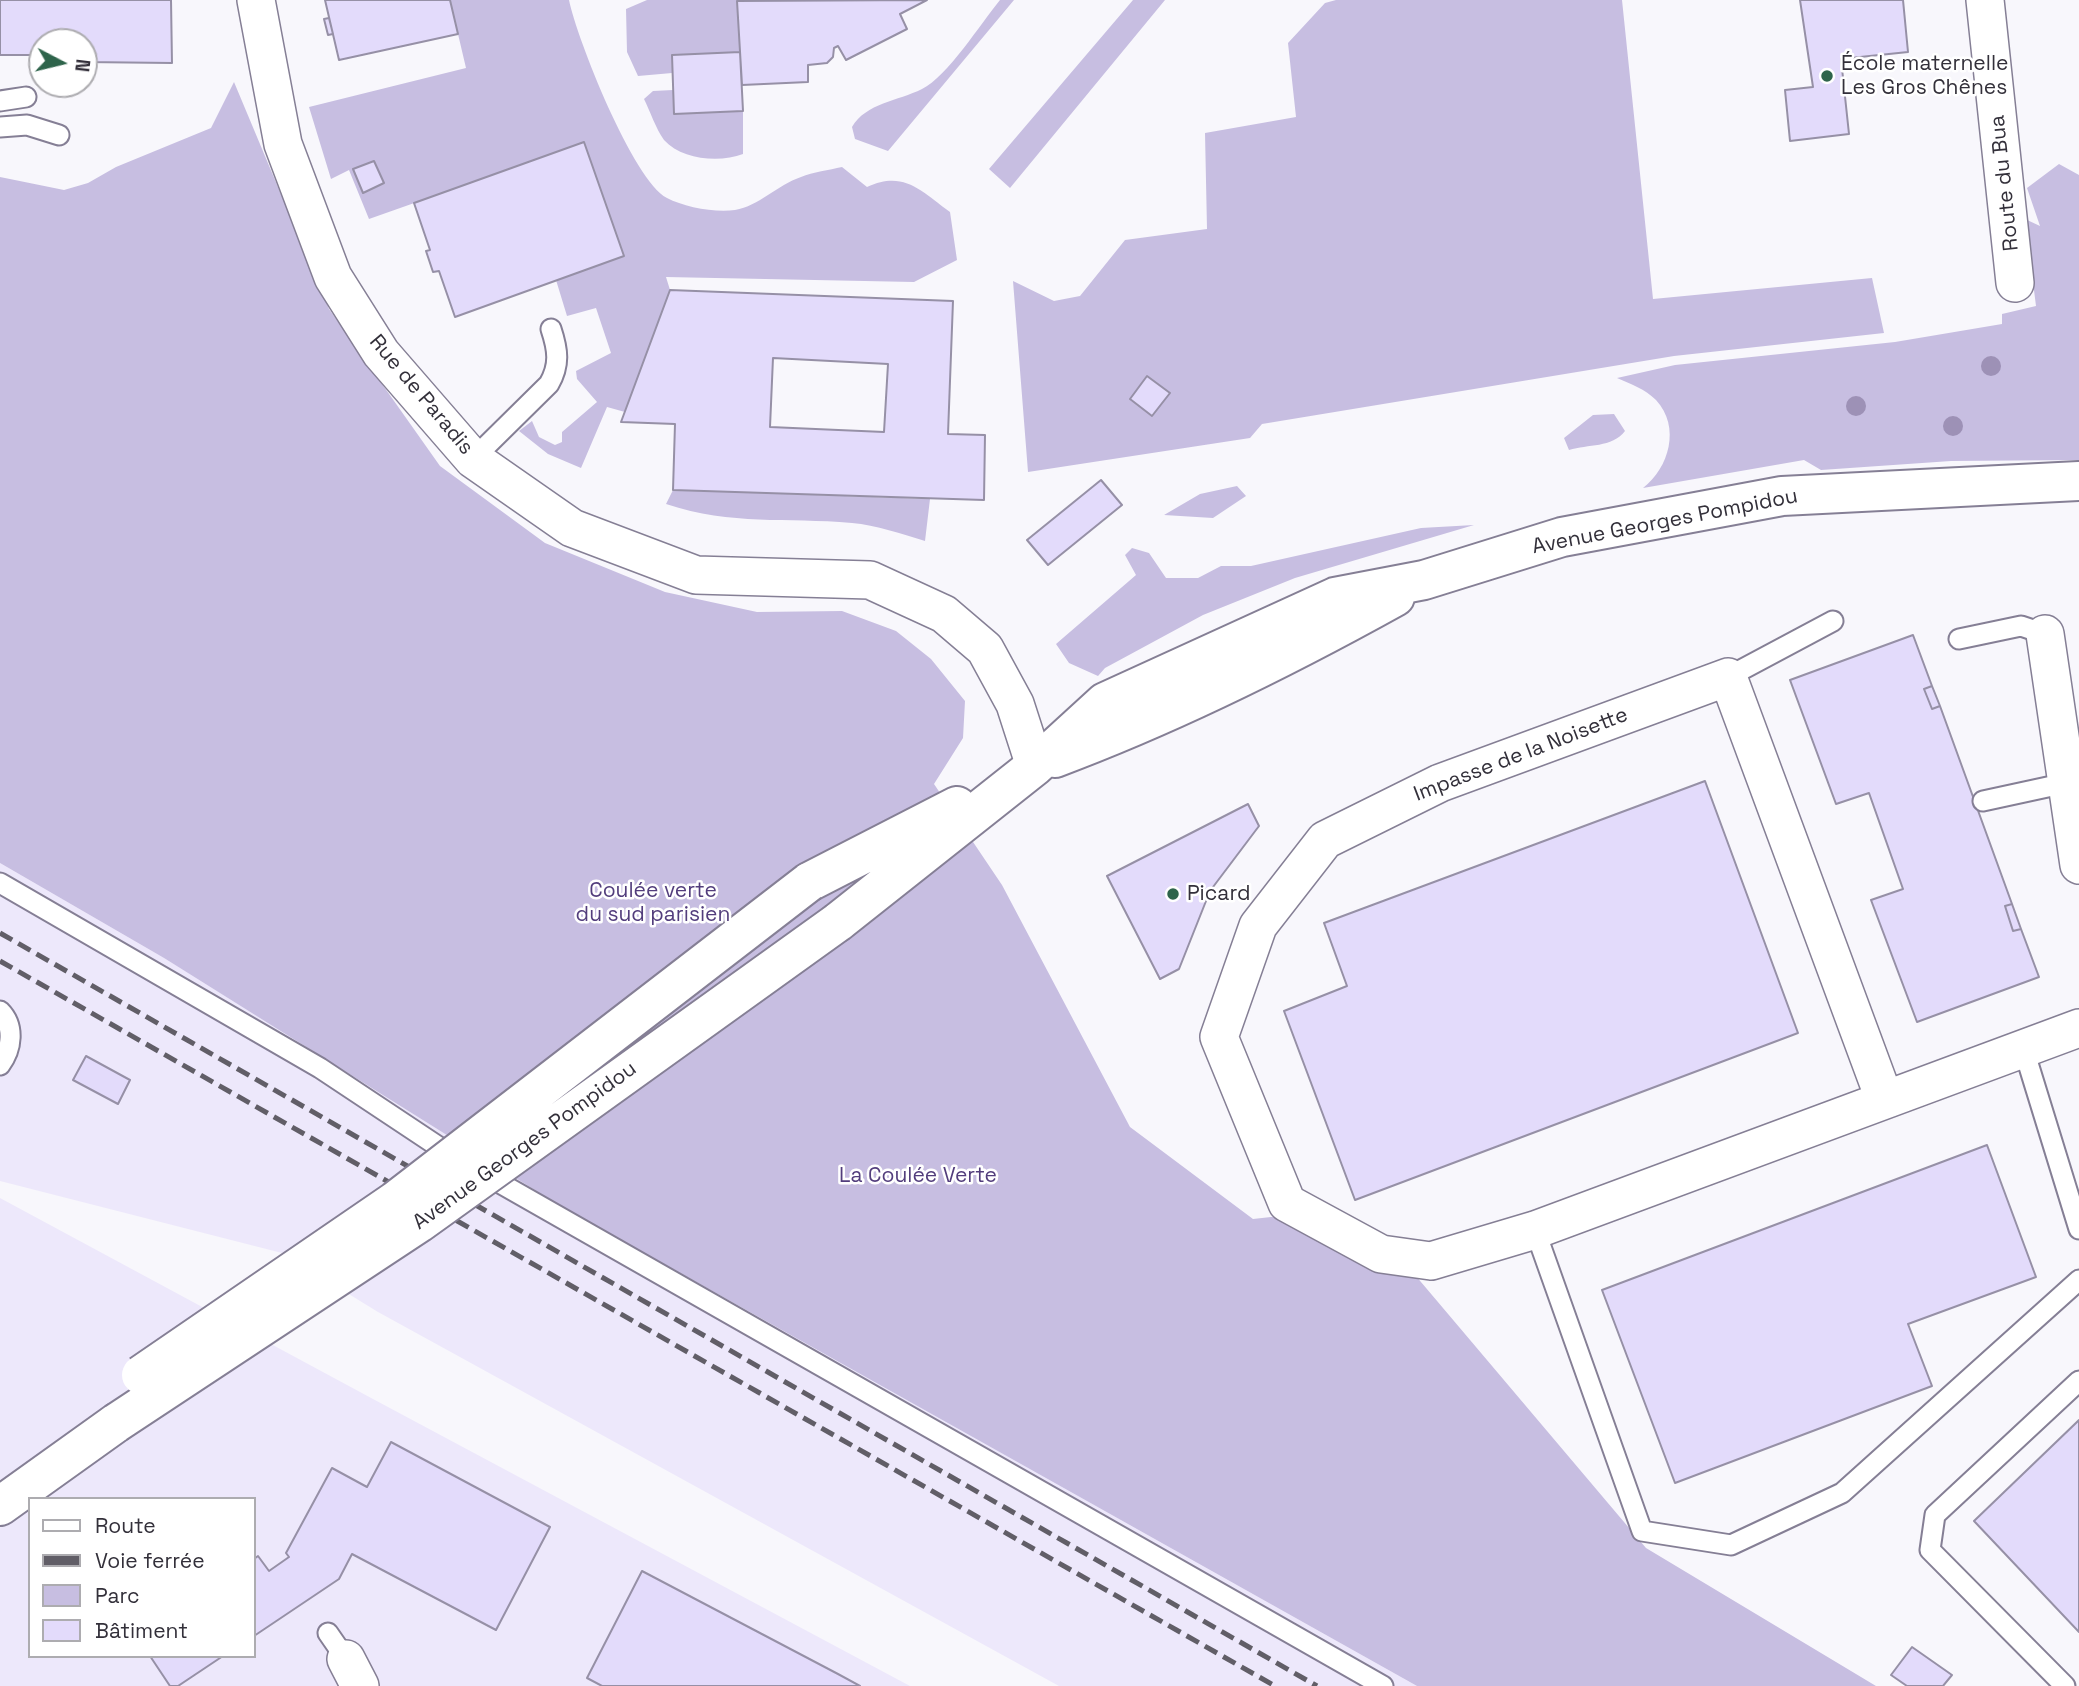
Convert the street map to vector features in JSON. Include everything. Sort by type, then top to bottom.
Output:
[{"type":"main road","name":"Avenue Georges Pompidou","points":[[0,1506],[112,1410],[395,1201],[809,882],[1035,766],[1119,734],[1293,654],[1424,580],[1562,537],[1782,496],[2079,481]]},
{"type":"main road","name":"Avenue Georges Pompidou","points":[[0,1474],[112,1410],[419,1223],[838,922],[1035,766]]},
{"type":"street","name":"Rue de Paradis","points":[[256,0],[283,144],[333,277],[381,353],[473,459],[572,528],[696,575],[870,580],[944,614],[985,649],[1015,704],[1035,766]]},
{"type":"street","name":"Route du Bua","points":[[1985,0],[2015,283]]},
{"type":"street","points":[[2045,634],[2079,865]]},
{"type":"street","points":[[1728,677],[1884,1098]]},
{"type":"street","name":"Impasse de la Noisette","points":[[1728,677],[1440,783],[1325,840],[1258,926],[1219,1037],[1287,1203],[1381,1254],[1431,1261],[1535,1230],[1884,1098],[2079,1028]]},
{"type":"lane","points":[[0,101],[26,97]]},
{"type":"lane","points":[[0,127],[27,125],[59,135]]},
{"type":"lane","points":[[473,459],[549,384],[557,370],[557,349],[551,329]]},
{"type":"lane","points":[[1728,677],[1833,621]]},
{"type":"lane","points":[[1959,639],[2021,626],[2045,634]]},
{"type":"lane","points":[[1983,801],[2066,782]]},
{"type":"lane","points":[[0,883],[320,1068],[439,1148],[1383,1686]]},
{"type":"lane","points":[[0,1011],[9,1025],[10,1037],[9,1049],[0,1065]]},
{"type":"lane","points":[[2023,1047],[2079,1228]]},
{"type":"lane","points":[[1535,1230],[1642,1531],[1731,1545],[1842,1493],[2079,1280]]},
{"type":"lane","points":[[2065,1686],[1930,1550],[1935,1515],[2079,1381]]},
{"type":"shaded area","points":[[0,863],[164,958],[557,1204],[1417,1686],[1059,1686],[378,1312],[282,1253],[0,1181]]},
{"type":"shaded area","points":[[0,1198],[373,1399],[910,1686],[0,1686]]},
{"type":"green space","points":[[450,0],[569,0],[583,45],[623,138],[653,186],[667,198],[700,208],[735,210],[752,204],[801,177],[842,167],[867,187],[891,181],[912,185],[950,212],[957,260],[914,282],[666,277],[670,290],[625,412],[607,407],[581,468],[548,454],[519,431],[532,421],[539,437],[555,445],[562,442],[562,432],[597,402],[577,379],[576,371],[611,353],[596,308],[567,316],[556,280],[624,256],[584,143],[369,219],[349,170],[331,179],[309,107],[466,68]]},
{"type":"green space","points":[[647,0],[754,0],[738,1],[740,52],[672,55],[672,73],[638,76],[627,52],[626,9]]},
{"type":"green space","points":[[1000,0],[1014,0],[888,151],[855,139],[852,127],[865,113],[932,83],[963,49]]},
{"type":"green space","points":[[1133,0],[1165,0],[1010,188],[989,169]]},
{"type":"green space","points":[[1336,0],[1622,0],[1653,299],[1872,278],[1884,333],[1674,356],[1262,424],[1250,438],[1028,472],[1013,281],[1054,301],[1080,296],[1125,240],[1207,229],[1205,133],[1296,117],[1288,43],[1325,3]]},
{"type":"green space","name":"Coulée verte du sud parisien","points":[[234,82],[329,309],[440,466],[545,543],[665,592],[757,612],[842,611],[896,631],[931,659],[965,701],[963,738],[934,784],[1002,885],[1130,1127],[1253,1219],[1280,1216],[1410,1269],[1646,1548],[1876,1686],[1417,1686],[557,1204],[164,958],[0,863],[0,177],[64,190],[88,183],[116,167],[211,128]]},
{"type":"green space","points":[[673,90],[675,114],[743,111],[743,154],[734,157],[702,158],[681,152],[664,140],[644,99],[653,91]]},
{"type":"green space","points":[[2059,164],[2079,175],[2079,460],[1951,461],[1821,470],[1804,460],[1643,488],[1660,470],[1665,458],[1669,447],[1668,422],[1664,411],[1652,396],[1617,378],[1675,365],[1895,342],[2002,324],[2002,314],[2036,306],[2025,219],[2040,226],[2027,188]]},
{"type":"green space","points":[[1614,414],[1625,431],[1620,436],[1607,443],[1569,450],[1564,438],[1593,415]]},
{"type":"green space","points":[[1237,486],[1246,496],[1213,518],[1164,515],[1200,494]]},
{"type":"green space","points":[[673,490],[930,499],[925,541],[861,524],[759,520],[690,511],[666,504]]},
{"type":"green space","points":[[1474,525],[1295,578],[1203,615],[1105,668],[1098,676],[1069,663],[1056,644],[1136,575],[1125,555],[1132,548],[1149,553],[1166,578],[1198,578],[1221,566],[1251,566],[1421,528]]},
{"type":"building","points":[[0,0],[171,0],[172,63],[98,62],[98,28],[28,28],[28,55],[0,55]]},
{"type":"building","points":[[325,0],[450,0],[458,34],[339,60]]},
{"type":"building","points":[[927,0],[900,14],[907,29],[846,60],[838,46],[834,48],[833,57],[827,63],[808,65],[808,82],[742,85],[737,1]]},
{"type":"building","name":"École maternelle Les Gros Chênes","points":[[1800,0],[1903,0],[1908,52],[1841,59],[1849,134],[1790,141],[1785,90],[1813,87]]},
{"type":"building","points":[[329,18],[333,34],[328,35],[324,19]]},
{"type":"building","points":[[740,52],[743,111],[674,114],[672,55]]},
{"type":"building","points":[[584,142],[624,256],[455,317],[439,271],[433,272],[426,251],[430,250],[414,203]]},
{"type":"building","points":[[374,161],[384,183],[363,193],[353,169]]},
{"type":"building","points":[[670,290],[953,301],[948,434],[985,435],[984,500],[673,490],[675,424],[621,422]],"holes":[[[773,358],[888,364],[884,432],[770,427]]]},
{"type":"building","points":[[1147,376],[1170,393],[1152,416],[1130,399]]},
{"type":"building","points":[[1101,480],[1122,505],[1048,565],[1027,540]]},
{"type":"building","points":[[1913,635],[1932,686],[1924,689],[1932,709],[1940,706],[2012,904],[2005,906],[2013,931],[2021,929],[2039,977],[1917,1022],[1871,900],[1903,889],[1869,793],[1836,804],[1790,680]]},
{"type":"building","points":[[1932,686],[1940,706],[1932,709],[1924,689]]},
{"type":"building","points":[[1705,781],[1798,1033],[1355,1200],[1284,1011],[1347,986],[1324,923]]},
{"type":"building","points":[[1248,804],[1259,826],[1210,891],[1179,969],[1160,979],[1107,876]]},
{"type":"building","points":[[2012,904],[2021,929],[2013,931],[2005,906]]},
{"type":"building","points":[[86,1056],[130,1080],[118,1104],[73,1080]]},
{"type":"building","points":[[1987,1145],[2036,1277],[1908,1324],[1932,1386],[1675,1483],[1602,1290]]},
{"type":"building","points":[[2079,1420],[2079,1632],[1974,1521]]},
{"type":"building","points":[[391,1442],[550,1527],[496,1630],[352,1554],[339,1579],[256,1635],[256,1558],[258,1556],[269,1571],[289,1557],[286,1553],[332,1468],[367,1487]]},
{"type":"building","points":[[642,1571],[860,1686],[602,1686],[587,1678]]},
{"type":"building","points":[[1912,1647],[1952,1675],[1943,1686],[1907,1686],[1891,1675]]},
{"type":"building","points":[[151,1658],[220,1658],[178,1686],[170,1686]]},
{"type":"railway","points":[[0,933],[1317,1686]]},
{"type":"railway","points":[[0,961],[1275,1686]]},
{"type":"place","name":"École maternelle Les Gros Chênes","points":[[1827,76]]},
{"type":"place","name":"Picard","points":[[1173,894]]},
{"type":"park label","name":"La Coulée Verte","points":[[918,1176]]}]
